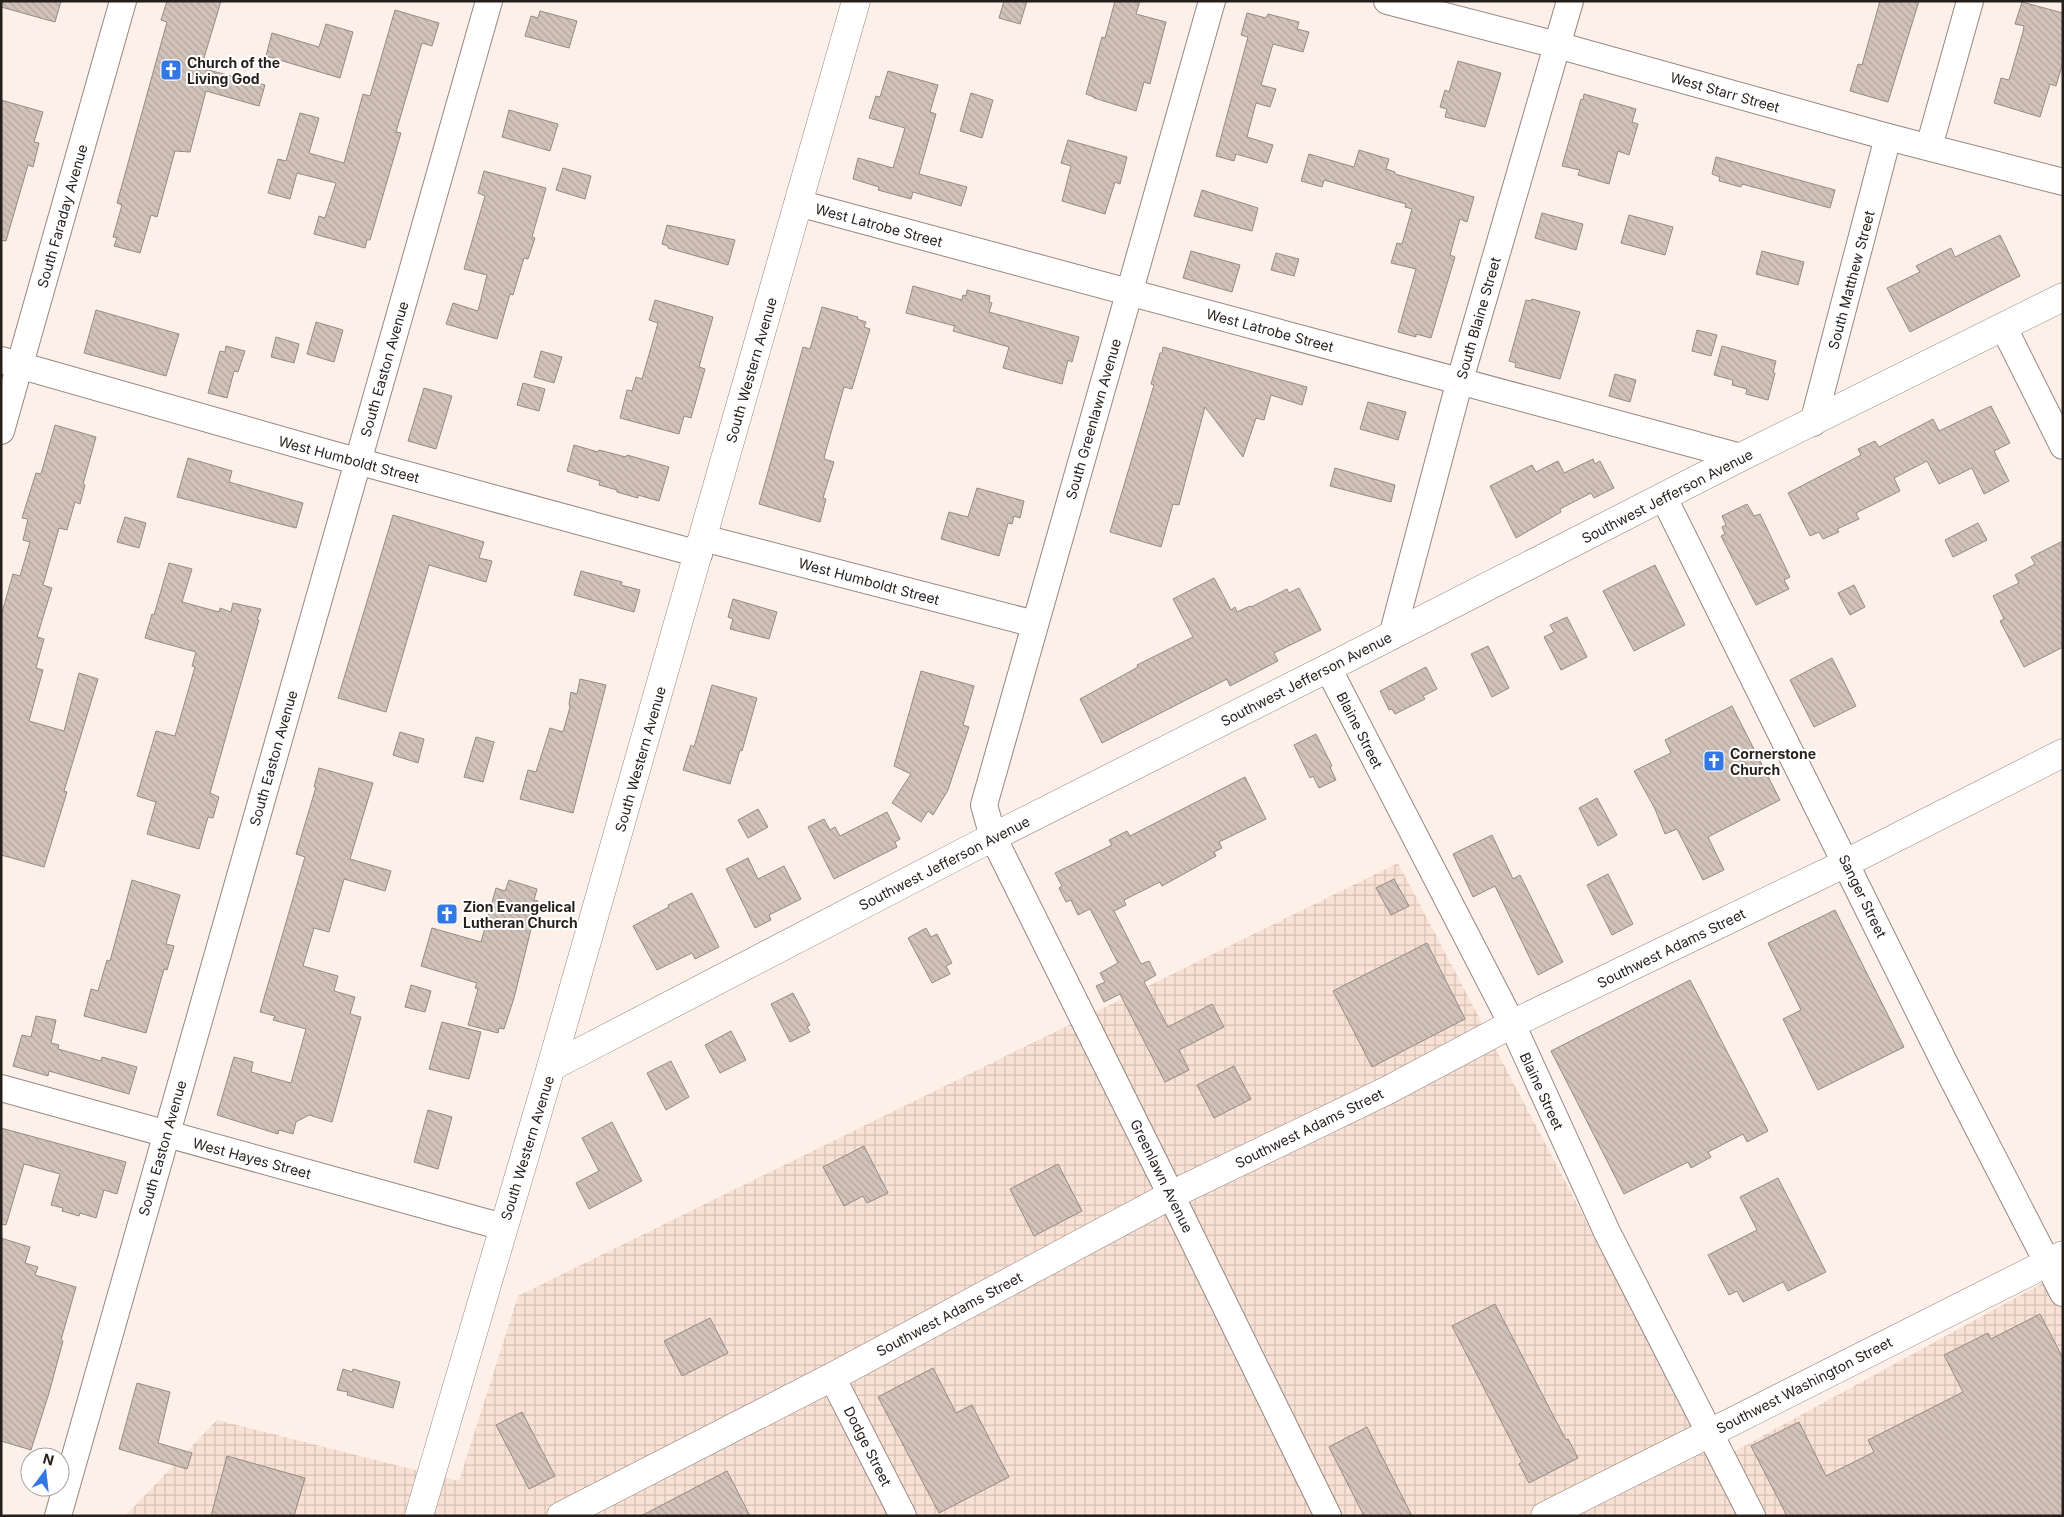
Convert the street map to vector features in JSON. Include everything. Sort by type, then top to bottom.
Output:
[{"type":"main road","name":"South Western Avenue","points":[[418,1516],[551,1067],[856,1]]},
{"type":"main road","name":"Southwest Jefferson Avenue","points":[[551,1067],[992,837],[1392,636],[1741,457],[1814,423],[2063,298]]},
{"type":"main road","name":"Southwest Adams Street","points":[[560,1516],[832,1377],[1171,1195],[1388,1090],[1512,1024],[1846,863],[2063,753]]},
{"type":"main road","name":"Southwest Washington Street","points":[[1545,1516],[2055,1259]]},
{"type":"street","name":"South Faraday Avenue","points":[[1,431],[11,362],[123,1]]},
{"type":"street","name":"South Easton Avenue","points":[[58,1516],[489,1]]},
{"type":"street","name":"South Greenlawn Avenue","points":[[992,837],[984,805],[1212,1]]},
{"type":"street","name":"West Starr Street","points":[[1387,1],[1558,45],[1888,137],[2063,182]]},
{"type":"street","name":"South Blaine Street","points":[[1392,636],[1460,380],[1570,1]]},
{"type":"street","points":[[1929,147],[1970,1]]},
{"type":"street","name":"South Matthew Street","points":[[1814,423],[1888,137]]},
{"type":"street","name":"West Latrobe Street","points":[[798,203],[1741,457]]},
{"type":"street","points":[[2004,328],[2063,446]]},
{"type":"street","name":"West Humboldt Street","points":[[11,362],[321,452],[701,546],[1035,624]]},
{"type":"street","name":"Sanger Street","points":[[1664,498],[1946,1066],[2055,1259],[2063,1293]]},
{"type":"street","name":"Blaine Street","points":[[1328,668],[1512,1024],[1607,1232],[1711,1432],[1752,1516]]},
{"type":"street","name":"Greenlawn Avenue","points":[[992,837],[1171,1195],[1328,1516]]},
{"type":"street","name":"West Hayes Street","points":[[1,1088],[503,1227]]},
{"type":"street","name":"Dodge Street","points":[[832,1377],[903,1516]]},
{"type":"shaded area","points":[[1398,863],[1713,1463],[2063,1272],[2063,1516],[125,1516],[217,1420],[459,1481],[518,1296]]},
{"type":"building","points":[[1,1],[61,1],[55,22],[1,7]]},
{"type":"building","points":[[167,1],[221,1],[201,68],[265,85],[259,106],[206,91],[190,152],[175,151],[157,217],[151,215],[140,253],[114,246],[117,238],[113,237],[122,205],[117,203],[167,22],[161,20]]},
{"type":"building","points":[[1004,1],[1027,1],[1020,24],[999,18]]},
{"type":"building","points":[[1115,1],[1140,1],[1136,14],[1166,22],[1150,84],[1144,82],[1136,111],[1086,94],[1102,37],[1105,38]]},
{"type":"building","points":[[1880,1],[1919,1],[1888,102],[1850,91],[1858,64],[1862,65]]},
{"type":"building","points":[[2022,2],[2063,13],[2063,62],[2056,86],[2050,84],[2040,117],[1994,103],[2001,78],[2009,80],[2023,32],[2024,26],[2015,24]]},
{"type":"building","points":[[395,10],[439,23],[432,46],[422,43],[396,132],[401,133],[370,240],[367,240],[365,248],[314,234],[319,216],[325,218],[336,183],[297,173],[290,199],[268,193],[278,159],[286,161],[300,113],[319,118],[309,153],[344,163],[363,94],[370,96]]},
{"type":"building","points":[[540,11],[577,21],[569,48],[525,36],[531,16],[538,18]]},
{"type":"building","points":[[1247,13],[1266,18],[1268,14],[1299,22],[1297,29],[1309,32],[1303,52],[1273,44],[1261,85],[1276,89],[1270,107],[1256,103],[1247,137],[1273,145],[1267,163],[1236,154],[1234,161],[1216,156],[1248,37],[1241,35]]},
{"type":"building","points":[[326,24],[353,32],[340,78],[266,56],[272,33],[319,47]]},
{"type":"building","points":[[1458,61],[1501,73],[1485,127],[1445,117],[1447,109],[1440,107],[1445,90],[1449,92]]},
{"type":"building","points":[[888,71],[938,85],[930,112],[936,114],[919,174],[967,187],[961,206],[913,192],[911,199],[878,190],[879,187],[853,179],[858,158],[893,168],[905,128],[869,118],[876,96],[880,97]]},
{"type":"building","points":[[971,93],[993,100],[982,138],[960,131]]},
{"type":"building","points":[[1584,94],[1636,109],[1632,122],[1638,124],[1629,155],[1618,151],[1609,184],[1578,175],[1580,170],[1562,166]]},
{"type":"building","points":[[1,100],[43,112],[34,142],[39,143],[33,167],[28,165],[6,241],[1,240]]},
{"type":"building","points":[[509,110],[558,124],[550,151],[502,137]]},
{"type":"building","points":[[1068,140],[1127,157],[1120,184],[1115,182],[1105,214],[1062,201],[1071,166],[1061,163]]},
{"type":"building","points":[[1359,150],[1389,159],[1386,169],[1395,172],[1395,174],[1474,197],[1467,222],[1460,219],[1450,255],[1455,257],[1431,338],[1416,334],[1416,337],[1398,332],[1416,269],[1391,263],[1397,243],[1402,244],[1412,209],[1405,207],[1406,204],[1324,180],[1322,187],[1301,181],[1309,154],[1354,167]]},
{"type":"building","points":[[1716,157],[1835,190],[1830,208],[1742,184],[1741,187],[1719,181],[1720,177],[1712,174]]},
{"type":"building","points":[[563,168],[591,176],[585,199],[556,190]]},
{"type":"building","points":[[484,171],[546,188],[532,237],[535,238],[528,259],[524,258],[513,295],[510,294],[497,339],[446,324],[453,303],[478,311],[487,275],[464,269],[485,196],[478,193]]},
{"type":"building","points":[[1202,190],[1258,208],[1252,231],[1194,216]]},
{"type":"building","points":[[1542,213],[1583,224],[1576,250],[1535,238]]},
{"type":"building","points":[[1629,215],[1673,227],[1665,255],[1621,243]]},
{"type":"building","points":[[667,225],[735,240],[728,265],[668,248],[668,246],[662,244]]},
{"type":"building","points":[[2000,235],[2020,276],[1910,332],[1887,288],[1920,272],[1916,266],[1951,248],[1955,257]]},
{"type":"building","points":[[1191,251],[1240,265],[1232,292],[1183,278]]},
{"type":"building","points":[[1762,251],[1804,262],[1798,285],[1756,274]]},
{"type":"building","points":[[1276,253],[1299,259],[1294,276],[1271,270]]},
{"type":"building","points":[[913,286],[962,300],[963,295],[966,296],[967,290],[990,296],[989,302],[992,303],[989,312],[1079,337],[1072,362],[1068,360],[1062,384],[1003,368],[1009,347],[953,331],[955,326],[906,313]]},
{"type":"building","points":[[1532,299],[1580,312],[1560,379],[1515,367],[1516,363],[1509,361],[1526,300],[1531,301]]},
{"type":"building","points":[[655,300],[713,317],[699,367],[705,369],[691,418],[684,416],[679,434],[620,418],[627,390],[632,391],[636,377],[642,379],[658,323],[649,320]]},
{"type":"building","points":[[822,307],[858,317],[857,319],[866,322],[864,327],[870,329],[852,389],[844,387],[825,454],[824,459],[834,462],[823,498],[826,499],[820,522],[759,504],[803,347],[810,349]]},
{"type":"building","points":[[96,310],[179,334],[166,376],[84,353]]},
{"type":"building","points":[[316,322],[343,330],[334,362],[307,354]]},
{"type":"building","points":[[1697,330],[1717,335],[1711,356],[1692,351]]},
{"type":"building","points":[[276,337],[299,344],[294,363],[271,357]]},
{"type":"building","points":[[226,346],[245,351],[238,372],[234,371],[227,398],[208,393],[220,351],[225,352]]},
{"type":"building","points":[[1722,346],[1776,361],[1768,400],[1746,394],[1747,389],[1732,385],[1733,380],[1714,375]]},
{"type":"building","points":[[1163,347],[1307,387],[1302,405],[1271,395],[1264,420],[1256,418],[1243,457],[1205,407],[1179,505],[1173,504],[1161,547],[1110,532],[1154,385],[1151,384]]},
{"type":"building","points":[[541,351],[562,357],[554,383],[534,377]]},
{"type":"building","points":[[1615,374],[1636,380],[1630,402],[1609,396]]},
{"type":"building","points":[[523,383],[545,389],[539,411],[517,405]]},
{"type":"building","points":[[424,388],[452,396],[436,449],[408,441]]},
{"type":"building","points":[[1368,402],[1406,412],[1398,440],[1360,429]]},
{"type":"building","points":[[1991,406],[2010,443],[1994,451],[2009,481],[1984,494],[1972,468],[1939,484],[1927,461],[1894,478],[1900,491],[1856,513],[1859,519],[1837,529],[1839,532],[1823,539],[1819,532],[1810,536],[1788,493],[1861,455],[1858,449],[1875,441],[1879,447],[1933,419],[1939,431]]},
{"type":"building","points":[[55,425],[96,437],[83,484],[85,485],[80,504],[75,502],[67,530],[59,528],[43,585],[52,588],[37,637],[44,639],[36,668],[43,670],[29,721],[64,731],[79,673],[98,679],[64,791],[67,792],[44,867],[1,855],[1,616],[13,574],[20,576],[30,542],[23,540],[28,519],[22,518],[36,473],[41,474]]},
{"type":"building","points":[[574,445],[598,452],[599,450],[626,457],[627,455],[669,467],[659,501],[617,492],[617,490],[599,485],[600,481],[567,471]]},
{"type":"building","points":[[188,458],[232,471],[229,482],[303,503],[296,528],[177,497]]},
{"type":"building","points":[[1593,459],[1595,464],[1600,461],[1614,488],[1594,498],[1591,493],[1560,509],[1561,512],[1516,538],[1490,486],[1532,465],[1536,472],[1558,461],[1564,473]]},
{"type":"building","points":[[1335,468],[1395,485],[1391,502],[1330,486]]},
{"type":"building","points":[[977,488],[1024,501],[1020,518],[1014,516],[1012,524],[1008,523],[999,556],[941,539],[949,512],[968,517]]},
{"type":"building","points":[[1747,504],[1754,516],[1760,514],[1790,577],[1784,580],[1789,589],[1756,605],[1721,536],[1725,534],[1722,527],[1726,525],[1722,516]]},
{"type":"building","points":[[393,515],[484,542],[479,558],[492,561],[486,582],[429,565],[386,712],[338,698]]},
{"type":"building","points":[[125,517],[146,523],[139,548],[117,542]]},
{"type":"building","points":[[1978,523],[1987,540],[1953,557],[1945,540]]},
{"type":"building","points":[[2063,541],[2063,647],[2024,667],[2000,621],[2004,619],[1993,596],[2019,583],[2015,575],[2035,564],[2031,557]]},
{"type":"building","points":[[169,563],[192,569],[182,602],[219,612],[220,608],[231,612],[233,603],[261,609],[210,793],[219,797],[213,818],[208,817],[199,849],[147,834],[156,802],[137,796],[156,731],[175,736],[195,667],[192,666],[196,652],[145,638],[152,614],[154,615]]},
{"type":"building","points":[[1655,565],[1685,625],[1634,651],[1603,591]]},
{"type":"building","points":[[581,571],[622,582],[621,585],[640,590],[634,612],[574,595]]},
{"type":"building","points":[[1214,578],[1231,610],[1235,607],[1237,612],[1287,589],[1289,593],[1299,588],[1321,630],[1274,653],[1278,661],[1230,686],[1227,679],[1102,743],[1080,699],[1138,667],[1137,665],[1193,637],[1173,599]]},
{"type":"building","points":[[1854,585],[1865,607],[1850,615],[1838,593]]},
{"type":"building","points":[[733,599],[777,612],[769,639],[730,629],[733,619],[728,617]]},
{"type":"building","points":[[1567,617],[1587,657],[1561,670],[1544,637],[1554,632],[1550,625]]},
{"type":"building","points":[[1488,646],[1509,688],[1492,697],[1471,654]]},
{"type":"building","points":[[1832,658],[1856,706],[1814,727],[1790,680]]},
{"type":"building","points":[[1426,667],[1437,689],[1423,696],[1425,699],[1395,714],[1392,709],[1389,710],[1380,691]]},
{"type":"building","points":[[921,671],[974,686],[963,725],[969,727],[948,790],[933,815],[928,811],[921,822],[892,803],[911,774],[894,766]]},
{"type":"building","points":[[580,679],[606,685],[573,813],[520,799],[528,770],[536,772],[550,728],[563,732],[570,707],[571,692],[577,694]]},
{"type":"building","points":[[712,685],[757,698],[742,751],[740,750],[730,784],[683,770],[691,745],[694,747]]},
{"type":"building","points":[[1732,706],[1780,800],[1708,837],[1724,870],[1703,880],[1677,829],[1665,834],[1655,809],[1634,771],[1671,753],[1665,740]]},
{"type":"building","points":[[400,732],[424,739],[418,763],[393,755]]},
{"type":"building","points":[[1316,734],[1332,766],[1330,767],[1336,780],[1319,788],[1313,776],[1310,778],[1294,745]]},
{"type":"building","points":[[476,737],[494,742],[483,782],[464,777]]},
{"type":"building","points":[[319,768],[373,783],[350,859],[391,871],[385,891],[344,879],[329,932],[314,928],[303,966],[338,976],[334,991],[355,997],[350,1014],[361,1017],[332,1122],[309,1115],[296,1122],[293,1134],[279,1130],[278,1134],[217,1115],[234,1057],[253,1062],[251,1072],[291,1083],[306,1029],[273,1020],[275,1016],[260,1012],[305,857],[296,854],[316,787],[314,787]]},
{"type":"building","points":[[1245,777],[1266,819],[1219,842],[1222,848],[1214,852],[1216,856],[1162,886],[1160,882],[1124,900],[1126,905],[1114,911],[1141,964],[1149,961],[1156,975],[1144,982],[1168,1027],[1212,1004],[1224,1027],[1179,1050],[1189,1070],[1165,1082],[1120,994],[1104,1002],[1096,986],[1105,982],[1100,973],[1118,963],[1090,909],[1078,915],[1071,900],[1066,902],[1059,888],[1062,886],[1055,873],[1112,845],[1109,840],[1127,831],[1130,836]]},
{"type":"building","points":[[1597,798],[1617,835],[1598,846],[1579,808]]},
{"type":"building","points":[[758,809],[768,827],[748,838],[738,820]]},
{"type":"building","points":[[887,812],[900,839],[895,842],[897,847],[834,879],[808,827],[824,819],[830,830],[835,827],[840,836]]},
{"type":"building","points":[[1492,835],[1513,879],[1520,875],[1563,962],[1538,975],[1495,886],[1473,897],[1453,854]]},
{"type":"building","points":[[748,858],[758,879],[784,866],[801,899],[769,915],[771,920],[755,928],[726,869]]},
{"type":"building","points":[[1608,874],[1633,924],[1612,935],[1587,885]]},
{"type":"building","points":[[1394,879],[1409,906],[1391,915],[1376,888]]},
{"type":"building","points":[[132,880],[180,895],[166,944],[174,946],[167,970],[164,969],[146,1033],[84,1016],[91,989],[98,991],[107,960],[110,961]]},
{"type":"building","points":[[509,880],[537,889],[534,900],[538,901],[514,998],[504,1029],[499,1028],[498,1033],[468,1025],[478,989],[475,988],[477,983],[421,966],[432,928],[481,942],[496,888],[505,891]]},
{"type":"building","points":[[692,893],[719,947],[695,959],[692,953],[657,970],[633,926]]},
{"type":"building","points":[[1835,910],[1904,1047],[1818,1090],[1783,1019],[1801,1010],[1768,943]]},
{"type":"building","points":[[926,928],[931,937],[937,934],[952,963],[946,966],[950,974],[932,983],[908,938]]},
{"type":"building","points":[[1427,943],[1465,1019],[1372,1067],[1333,991]]},
{"type":"building","points":[[1690,980],[1768,1131],[1747,1142],[1743,1134],[1708,1152],[1711,1157],[1691,1168],[1688,1162],[1624,1194],[1551,1051]]},
{"type":"building","points":[[411,985],[431,991],[425,1012],[405,1007]]},
{"type":"building","points":[[793,993],[810,1025],[807,1027],[810,1032],[790,1042],[771,1004]]},
{"type":"building","points":[[36,1016],[56,1020],[51,1043],[59,1045],[58,1049],[101,1061],[102,1057],[137,1067],[129,1094],[49,1071],[48,1076],[13,1066],[22,1035],[31,1037]]},
{"type":"building","points":[[442,1022],[481,1032],[469,1079],[429,1069]]},
{"type":"building","points":[[731,1031],[746,1060],[720,1073],[705,1045]]},
{"type":"building","points":[[671,1061],[689,1097],[666,1110],[647,1073]]},
{"type":"building","points":[[1234,1066],[1251,1099],[1214,1118],[1197,1085]]},
{"type":"building","points":[[428,1110],[452,1117],[438,1169],[414,1162]]},
{"type":"building","points":[[612,1122],[642,1181],[589,1209],[576,1183],[599,1171],[582,1138]]},
{"type":"building","points":[[1,1128],[126,1162],[117,1194],[104,1190],[96,1218],[80,1213],[79,1216],[62,1211],[63,1208],[51,1205],[60,1174],[24,1164],[6,1225],[1,1224]]},
{"type":"building","points":[[864,1146],[888,1193],[867,1203],[863,1196],[844,1206],[823,1167]]},
{"type":"building","points":[[1058,1164],[1082,1211],[1034,1236],[1010,1189]]},
{"type":"building","points":[[1778,1178],[1826,1272],[1788,1291],[1783,1282],[1743,1302],[1737,1291],[1729,1295],[1708,1255],[1757,1230],[1740,1197]]},
{"type":"building","points":[[1,1238],[30,1247],[25,1263],[38,1267],[35,1275],[76,1287],[49,1393],[32,1447],[21,1447],[1,1441]]},
{"type":"building","points":[[1495,1304],[1566,1440],[1568,1439],[1578,1458],[1529,1483],[1519,1464],[1522,1462],[1452,1326]]},
{"type":"building","points":[[2040,1314],[2063,1358],[2063,1516],[1787,1516],[1751,1446],[1799,1422],[1826,1476],[1874,1452],[1868,1440],[1963,1392],[1944,1355],[1988,1333],[1991,1339]]},
{"type":"building","points":[[710,1318],[728,1353],[682,1376],[664,1341]]},
{"type":"building","points":[[933,1368],[956,1413],[972,1405],[1009,1477],[939,1513],[878,1397]]},
{"type":"building","points":[[343,1369],[352,1372],[353,1369],[400,1382],[393,1408],[347,1395],[348,1392],[337,1390]]},
{"type":"building","points":[[137,1383],[170,1392],[158,1443],[192,1453],[187,1469],[119,1449]]},
{"type":"building","points":[[522,1412],[555,1476],[529,1489],[496,1425]]},
{"type":"building","points":[[1367,1427],[1412,1516],[1364,1516],[1329,1447]]},
{"type":"building","points":[[227,1456],[305,1478],[294,1516],[211,1516]]},
{"type":"building","points":[[727,1471],[750,1516],[641,1516]]},
{"type":"place","name":"Church of the Living God","points":[[171,70]]},
{"type":"place","name":"Cornerstone Church","points":[[1714,761]]},
{"type":"place","name":"Zion Evangelical Lutheran Church","points":[[447,914]]}]
